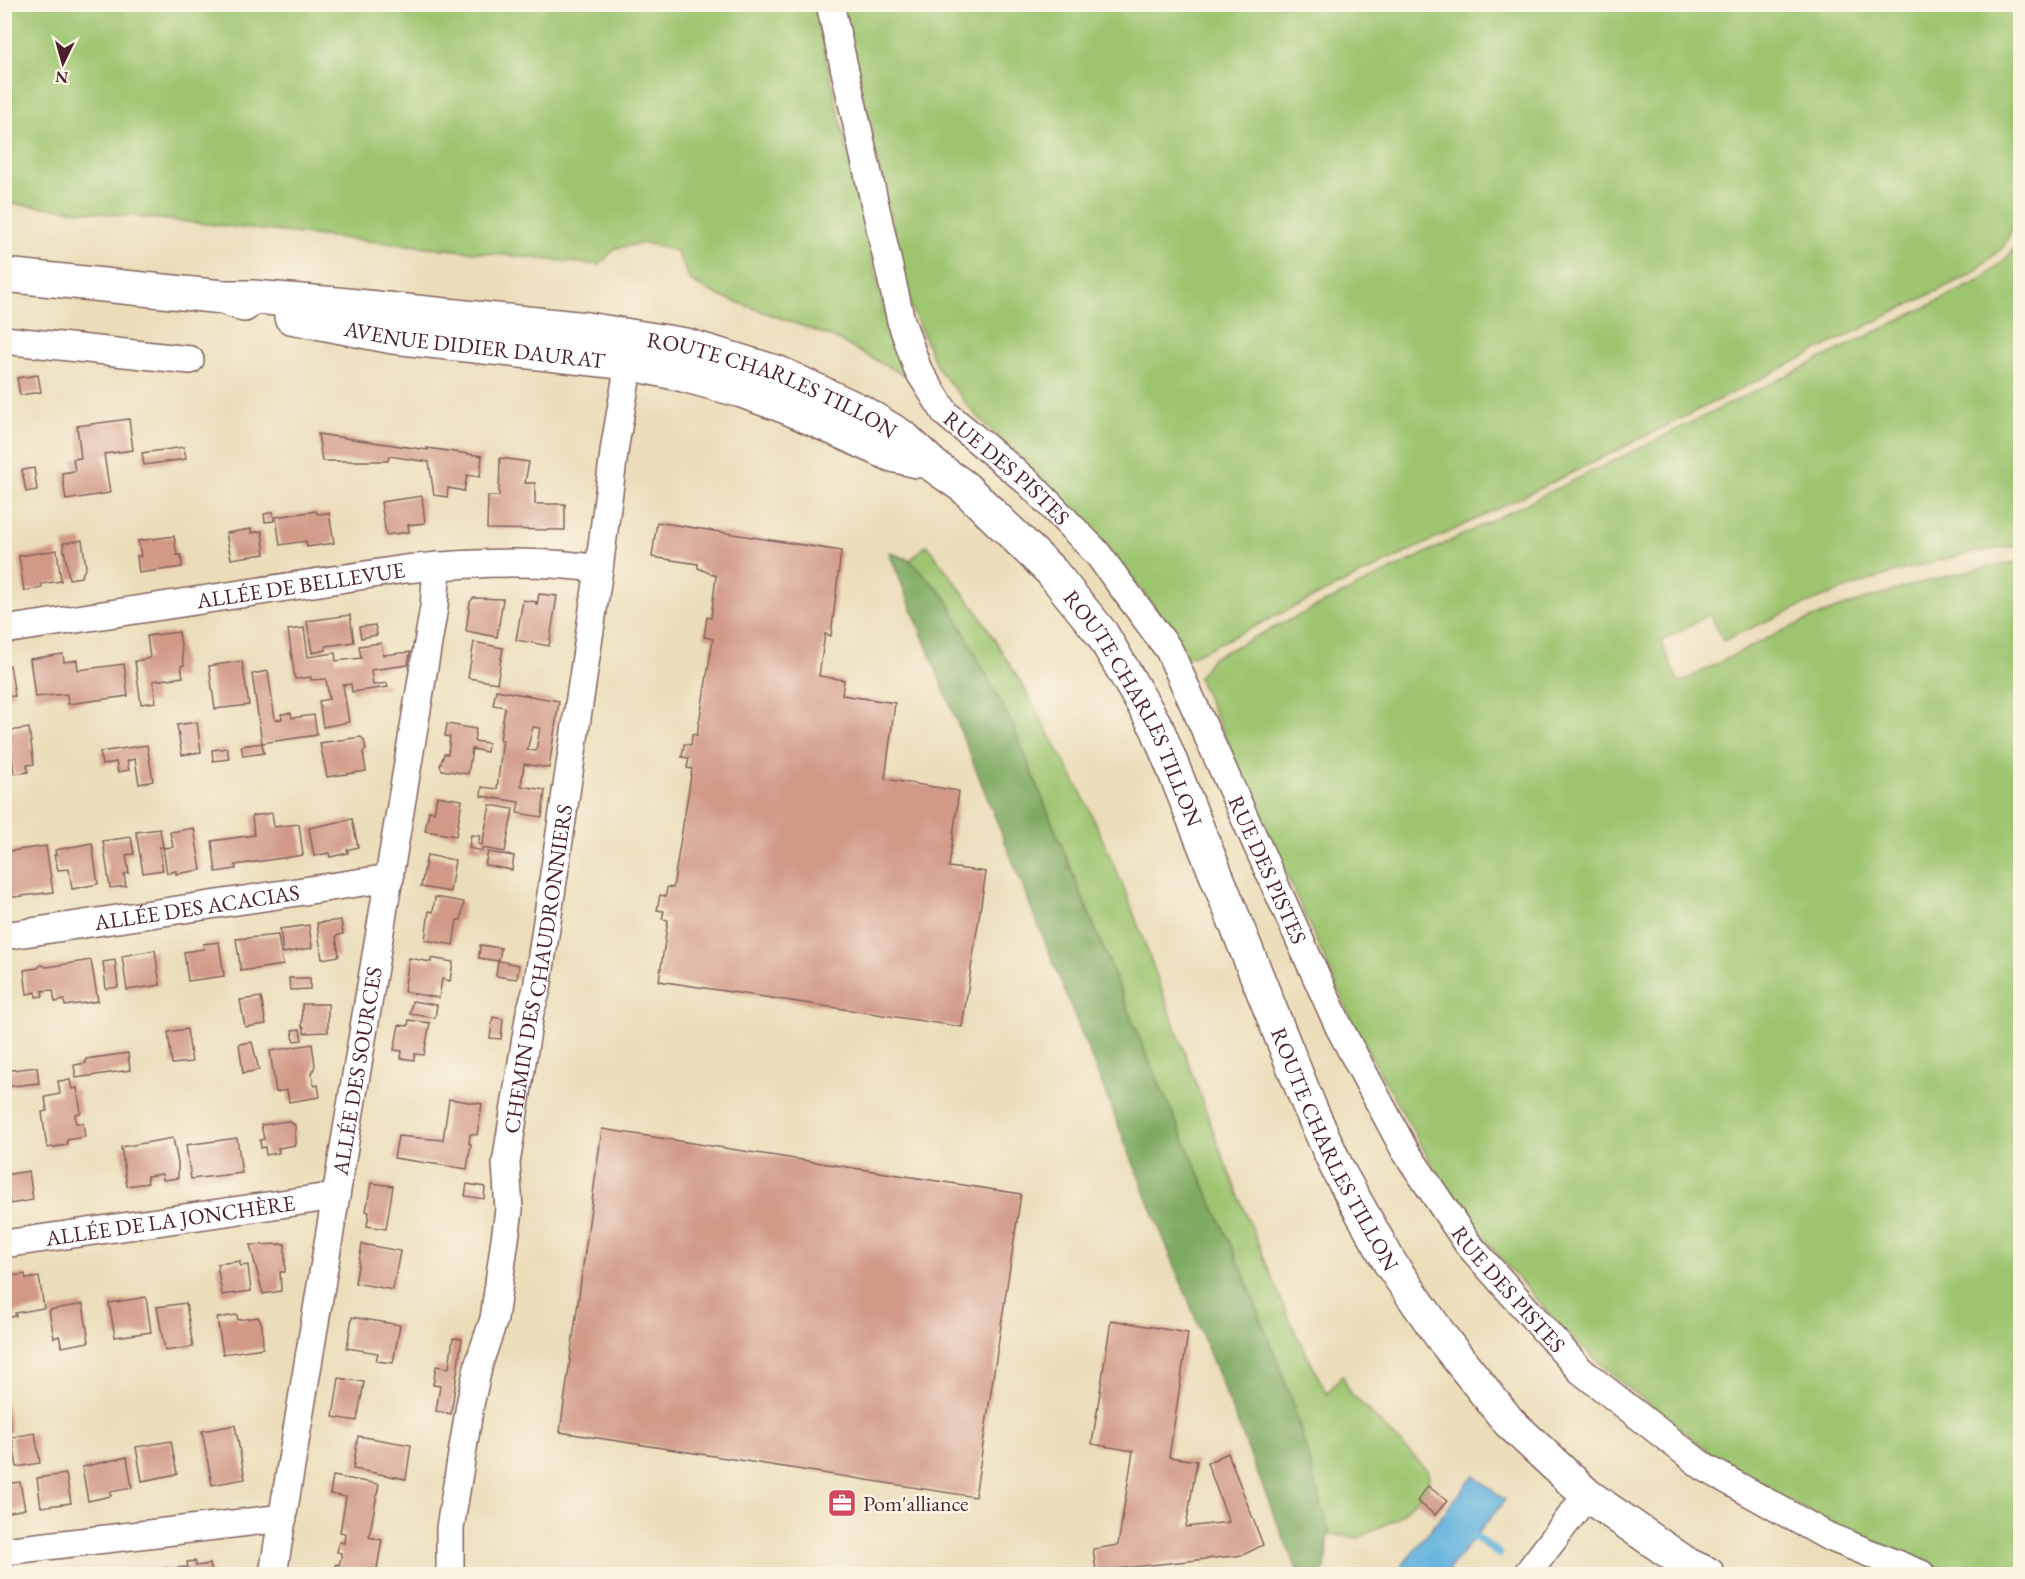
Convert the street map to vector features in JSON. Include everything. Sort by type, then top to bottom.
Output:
[{"type":"main road","name":"AVENUE DIDIER DAURAT","points":[[4,275],[223,297],[255,309],[393,337],[630,363],[742,391],[789,408],[892,455],[934,466]]},
{"type":"main road","name":"ROUTE CHARLES TILLON","points":[[223,297],[337,303],[587,329],[686,345],[779,373],[845,403],[903,437],[934,466],[964,487],[1051,571],[1102,634],[1157,728],[1310,1108],[1339,1172],[1384,1253],[1445,1342],[1509,1422],[1587,1495],[1688,1565],[1708,1575]]},
{"type":"street","name":"RUE DES PISTES","points":[[830,4],[901,321],[918,370],[946,414],[1030,483],[1097,553],[1169,650],[1339,1027],[1404,1149],[1468,1244],[1580,1370],[1704,1467],[1827,1536],[1921,1575]]},
{"type":"street","points":[[4,340],[190,360]]},
{"type":"street","name":"CHEMIN DES CHAUDRONNIERS","points":[[450,1575],[450,1528],[470,1405],[479,1363],[494,1319],[509,1210],[506,1163],[530,1012],[537,989],[615,445],[630,363]]},
{"type":"street","name":"ALLÉE DE BELLEVUE","points":[[4,630],[437,566],[572,564],[599,568]]},
{"type":"street","name":"ALLÉE DES SOURCES","points":[[273,1575],[390,878],[434,607],[437,566]]},
{"type":"street","name":"ALLÉE DES ACACIAS","points":[[4,936],[390,878]]},
{"type":"street","name":"ALLÉE DE LA JONCHÈRE","points":[[4,1244],[336,1196]]},
{"type":"street","points":[[1527,1575],[1587,1495]]},
{"type":"street","points":[[4,1551],[283,1518]]},
{"type":"green space","points":[[5,5],[814,5],[883,306],[909,378],[832,337],[720,296],[691,282],[676,251],[645,243],[616,248],[599,265],[5,203]]},
{"type":"green space","points":[[842,5],[2020,5],[2020,212],[2004,246],[1973,273],[1559,479],[1195,655],[1185,656],[1157,610],[1097,535],[974,413],[938,369],[911,307]]},
{"type":"green space","points":[[2020,238],[2020,546],[1981,551],[1905,569],[1794,609],[1723,641],[1710,614],[1661,641],[1679,683],[1773,636],[1831,611],[1925,582],[2020,561],[2020,1574],[1956,1574],[1872,1542],[1731,1469],[1620,1381],[1564,1331],[1495,1252],[1437,1173],[1356,1029],[1198,677],[1212,658],[1977,282],[2007,257]]},
{"type":"green space","points":[[927,545],[979,614],[1029,696],[1086,802],[1127,895],[1222,1155],[1289,1319],[1327,1394],[1342,1375],[1350,1392],[1429,1472],[1428,1486],[1400,1517],[1358,1538],[1329,1534],[1292,1400],[1242,1270],[1146,1054],[1013,726],[946,598],[910,560]]},
{"type":"green space","points":[[889,552],[910,560],[946,598],[1013,726],[1146,1054],[1242,1270],[1292,1400],[1329,1531],[1325,1569],[1316,1574],[1299,1574],[1285,1542]]},
{"type":"water","points":[[1474,1475],[1505,1500],[1445,1574],[1411,1574],[1401,1567]]},
{"type":"building","points":[[38,375],[41,392],[20,395],[17,378]]},
{"type":"building","points":[[129,419],[133,450],[104,454],[110,493],[66,500],[62,473],[75,471],[73,459],[81,458],[77,426]]},
{"type":"building","points":[[318,434],[482,456],[480,477],[467,475],[464,491],[448,488],[447,497],[434,495],[429,462],[389,456],[388,461],[322,461]]},
{"type":"building","points":[[184,447],[186,459],[144,465],[142,453]]},
{"type":"building","points":[[500,458],[529,462],[525,483],[535,483],[535,504],[565,504],[565,530],[487,529],[488,496],[499,496]]},
{"type":"building","points":[[34,468],[37,490],[26,492],[22,470]]},
{"type":"building","points":[[422,496],[425,523],[408,525],[409,532],[386,535],[381,502]]},
{"type":"building","points":[[316,511],[317,514],[329,513],[334,543],[307,547],[306,541],[280,545],[276,517]]},
{"type":"building","points":[[273,512],[274,521],[265,522],[264,514]]},
{"type":"building","points":[[657,522],[841,551],[831,636],[825,634],[819,676],[844,680],[842,695],[895,703],[885,779],[959,791],[949,867],[986,872],[962,1027],[659,981],[668,920],[662,919],[664,911],[657,910],[660,895],[666,896],[667,887],[673,888],[692,769],[687,768],[689,758],[682,757],[684,744],[691,745],[692,734],[697,735],[713,639],[704,637],[707,617],[711,618],[716,576],[698,568],[698,564],[652,557]]},
{"type":"building","points":[[251,529],[251,533],[262,531],[265,554],[231,559],[226,533]]},
{"type":"building","points":[[174,536],[177,555],[181,555],[182,567],[139,573],[137,556],[141,556],[138,541]]},
{"type":"building","points":[[82,540],[86,567],[81,577],[69,579],[63,543]]},
{"type":"building","points":[[57,550],[61,581],[41,584],[42,588],[24,591],[19,556]]},
{"type":"building","points":[[539,594],[557,596],[549,646],[516,640],[523,600],[536,602],[537,605]]},
{"type":"building","points":[[473,598],[503,599],[497,637],[466,631],[470,602]]},
{"type":"building","points":[[350,615],[354,642],[326,646],[326,650],[312,653],[307,621]]},
{"type":"building","points":[[375,625],[377,635],[361,638],[359,627]]},
{"type":"building","points":[[304,628],[308,657],[335,653],[336,661],[361,658],[359,646],[381,643],[383,655],[410,652],[408,665],[371,670],[373,685],[387,683],[388,687],[352,692],[351,684],[343,685],[349,722],[323,727],[319,701],[329,699],[326,679],[311,680],[311,677],[295,679],[288,630]]},
{"type":"building","points":[[179,632],[184,665],[181,666],[183,677],[153,681],[156,702],[141,704],[135,661],[150,658],[147,636]]},
{"type":"building","points":[[474,642],[503,648],[497,683],[468,678]]},
{"type":"building","points":[[63,654],[64,662],[77,660],[78,670],[124,664],[128,696],[68,704],[67,694],[35,697],[30,659]]},
{"type":"building","points":[[242,661],[249,705],[215,709],[209,666]]},
{"type":"building","points":[[10,665],[15,696],[4,697],[4,666]]},
{"type":"building","points":[[268,671],[275,720],[282,719],[281,714],[291,713],[292,718],[314,715],[317,735],[262,743],[252,674]]},
{"type":"building","points":[[496,690],[559,701],[549,768],[524,764],[521,786],[545,790],[542,817],[517,813],[519,802],[481,796],[482,787],[497,789],[505,707],[493,705]],"holes":[[[533,727],[540,728],[536,751],[527,750]]]},
{"type":"building","points":[[197,722],[201,752],[182,755],[177,725]]},
{"type":"building","points":[[447,724],[476,729],[474,741],[488,743],[487,752],[472,749],[468,774],[442,770],[440,766],[444,754],[448,754],[450,737],[445,736]]},
{"type":"building","points":[[29,728],[34,764],[27,765],[28,772],[14,774],[11,747],[7,748],[6,740],[10,739],[8,731]]},
{"type":"building","points":[[361,737],[366,750],[363,752],[366,771],[327,777],[320,743]]},
{"type":"building","points":[[262,743],[264,753],[243,756],[241,746]]},
{"type":"building","points":[[147,745],[153,781],[139,784],[135,759],[127,761],[129,770],[118,772],[116,762],[102,765],[100,752]]},
{"type":"building","points":[[227,748],[229,759],[213,761],[212,750]]},
{"type":"building","points":[[437,796],[462,800],[456,836],[425,831],[429,811],[434,812]]},
{"type":"building","points":[[490,805],[513,809],[505,852],[469,848],[471,835],[480,836],[478,844],[482,845]]},
{"type":"building","points":[[272,813],[274,827],[299,824],[303,855],[235,865],[236,869],[216,872],[212,841],[254,835],[252,816]]},
{"type":"building","points":[[352,819],[358,847],[347,850],[348,853],[330,857],[329,853],[314,856],[309,828]]},
{"type":"building","points":[[194,828],[201,870],[167,873],[163,848],[173,847],[170,832]]},
{"type":"building","points":[[160,829],[163,847],[159,847],[163,870],[143,873],[136,832]]},
{"type":"building","points":[[131,837],[134,854],[126,855],[129,873],[124,874],[126,886],[110,888],[103,841]]},
{"type":"building","points":[[92,843],[98,884],[72,889],[69,869],[58,870],[55,850]]},
{"type":"building","points":[[46,846],[53,892],[7,898],[4,880],[4,852]]},
{"type":"building","points":[[488,852],[514,856],[512,870],[485,865]]},
{"type":"building","points":[[427,855],[455,860],[450,892],[421,887]]},
{"type":"building","points":[[435,897],[464,902],[461,920],[457,920],[453,945],[425,940],[429,911],[433,912]]},
{"type":"building","points":[[341,920],[343,934],[336,936],[339,956],[322,959],[317,923]]},
{"type":"building","points":[[309,925],[312,948],[283,953],[280,929]]},
{"type":"building","points":[[278,935],[283,965],[241,971],[236,939]]},
{"type":"building","points":[[219,942],[224,976],[188,981],[184,952],[204,949],[203,944]]},
{"type":"building","points":[[480,945],[501,948],[499,961],[519,965],[517,979],[496,976],[498,961],[479,958]]},
{"type":"building","points":[[155,950],[160,985],[127,990],[122,956]]},
{"type":"building","points":[[409,958],[431,962],[431,958],[453,962],[450,981],[442,979],[439,998],[404,992]]},
{"type":"building","points":[[91,960],[98,1001],[65,1006],[64,1000],[55,1002],[53,990],[42,991],[43,996],[36,997],[36,992],[27,994],[24,970],[38,968],[41,965],[47,967]]},
{"type":"building","points":[[115,960],[118,987],[106,989],[103,962]]},
{"type":"building","points":[[289,978],[310,978],[310,989],[290,990]]},
{"type":"building","points":[[261,997],[266,1024],[245,1027],[240,1000]]},
{"type":"building","points":[[412,1001],[437,1005],[435,1018],[410,1014]]},
{"type":"building","points":[[302,1004],[328,1004],[328,1032],[304,1033]]},
{"type":"building","points":[[493,1017],[503,1019],[501,1039],[490,1038]]},
{"type":"building","points":[[409,1020],[430,1023],[424,1055],[415,1054],[414,1060],[401,1058],[402,1051],[394,1050],[399,1025],[408,1026]]},
{"type":"building","points":[[187,1029],[192,1062],[172,1064],[168,1032]]},
{"type":"building","points":[[300,1029],[302,1040],[294,1041],[292,1030]]},
{"type":"building","points":[[252,1042],[259,1070],[243,1073],[239,1044]]},
{"type":"building","points":[[312,1044],[315,1065],[312,1074],[314,1086],[318,1085],[320,1097],[289,1102],[287,1090],[276,1092],[270,1051]]},
{"type":"building","points":[[128,1053],[130,1070],[76,1078],[74,1065],[86,1063],[86,1059]]},
{"type":"building","points":[[37,1067],[39,1083],[4,1087],[4,1071]]},
{"type":"building","points":[[70,1080],[72,1089],[77,1088],[81,1113],[75,1114],[76,1123],[83,1123],[85,1137],[67,1140],[67,1145],[47,1148],[42,1112],[47,1111],[45,1097],[60,1094],[58,1081]]},
{"type":"building","points":[[449,1099],[482,1104],[477,1135],[470,1134],[469,1144],[471,1144],[467,1169],[394,1158],[398,1136],[443,1140]]},
{"type":"building","points":[[288,1121],[295,1125],[295,1145],[278,1148],[279,1153],[266,1155],[265,1147],[261,1148],[260,1140],[264,1139],[261,1125]]},
{"type":"building","points":[[602,1129],[1021,1194],[975,1497],[560,1432]]},
{"type":"building","points":[[173,1138],[178,1163],[178,1178],[163,1180],[162,1174],[147,1176],[148,1183],[127,1186],[121,1147]]},
{"type":"building","points":[[237,1138],[242,1173],[191,1179],[186,1145]]},
{"type":"building","points":[[29,1171],[33,1200],[10,1204],[9,1198],[5,1198],[4,1175]]},
{"type":"building","points":[[371,1183],[393,1186],[386,1229],[367,1226],[369,1212],[366,1211]]},
{"type":"building","points":[[467,1184],[485,1187],[484,1199],[465,1196]]},
{"type":"building","points":[[285,1244],[285,1272],[280,1272],[281,1291],[263,1294],[250,1245]]},
{"type":"building","points":[[362,1244],[400,1251],[393,1290],[355,1283]]},
{"type":"building","points":[[240,1261],[240,1266],[248,1265],[251,1291],[222,1295],[217,1264]]},
{"type":"building","points":[[25,1274],[26,1279],[39,1277],[44,1308],[15,1313],[16,1316],[4,1318],[4,1277]]},
{"type":"building","points":[[146,1297],[151,1332],[115,1337],[109,1303]]},
{"type":"building","points":[[186,1303],[193,1347],[165,1351],[157,1307]]},
{"type":"building","points":[[83,1304],[89,1342],[62,1347],[59,1336],[54,1338],[49,1310]]},
{"type":"building","points":[[237,1315],[238,1320],[258,1317],[262,1324],[263,1348],[223,1354],[217,1318]]},
{"type":"building","points":[[352,1317],[400,1325],[393,1363],[376,1361],[378,1353],[347,1348]]},
{"type":"building","points":[[1111,1320],[1188,1333],[1169,1457],[1197,1461],[1186,1527],[1229,1522],[1207,1463],[1228,1453],[1263,1545],[1243,1555],[1096,1571],[1093,1549],[1118,1545],[1133,1451],[1092,1444]]},
{"type":"building","points":[[453,1338],[462,1339],[451,1414],[436,1411],[440,1386],[433,1385],[436,1366],[449,1368]]},
{"type":"building","points":[[339,1378],[364,1382],[357,1421],[333,1417]]},
{"type":"building","points":[[6,1403],[11,1431],[5,1432],[4,1404]]},
{"type":"building","points":[[235,1425],[245,1479],[212,1485],[202,1431]]},
{"type":"building","points":[[35,1433],[40,1463],[17,1467],[12,1437]]},
{"type":"building","points":[[358,1436],[411,1445],[406,1479],[353,1469]]},
{"type":"building","points":[[171,1441],[177,1474],[142,1481],[136,1447]]},
{"type":"building","points":[[127,1457],[132,1488],[110,1492],[111,1496],[88,1501],[82,1467]]},
{"type":"building","points":[[66,1474],[71,1503],[41,1507],[37,1478]]},
{"type":"building","points":[[333,1476],[379,1484],[369,1537],[382,1540],[376,1574],[334,1574],[336,1564],[339,1565],[341,1558],[341,1553],[337,1552],[339,1542],[344,1543],[345,1533],[340,1532],[346,1497],[330,1494]]},
{"type":"building","points":[[20,1482],[25,1509],[5,1513],[4,1484]]},
{"type":"building","points":[[1428,1486],[1447,1501],[1435,1515],[1417,1501]]},
{"type":"building","points":[[195,1561],[196,1566],[210,1564],[212,1574],[176,1574],[175,1568],[188,1567],[187,1562]]},
{"type":"building","points":[[168,1568],[169,1574],[158,1574],[157,1569]]},
{"type":"waterway","points":[[1476,1537],[1499,1554]]},
{"type":"place","name":"Pom'alliance","points":[[842,1503]]}]
